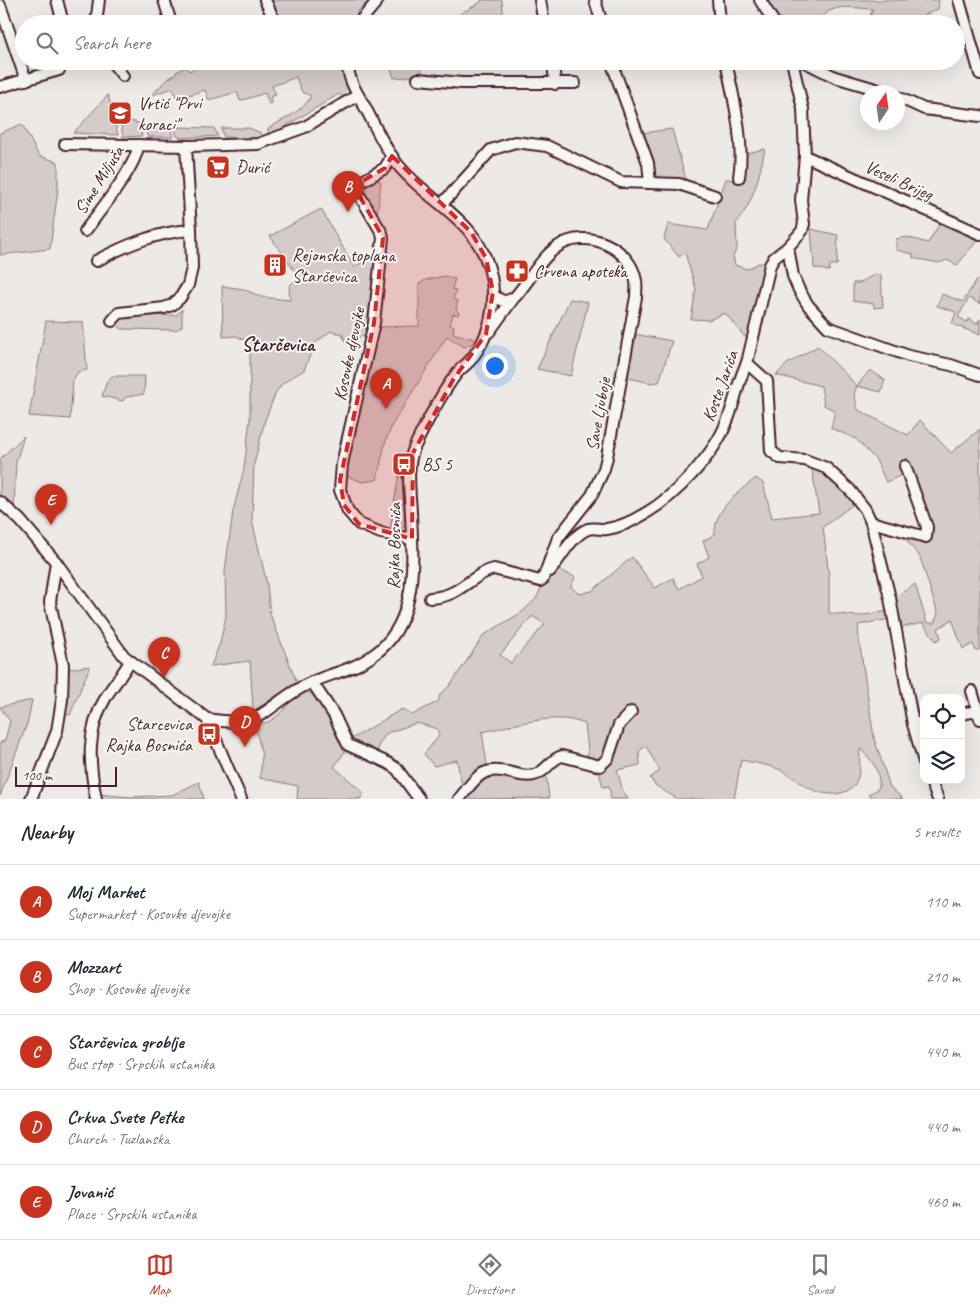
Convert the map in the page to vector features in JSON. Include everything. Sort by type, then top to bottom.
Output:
[{"type":"street","points":[[57,0],[61,15]]},
{"type":"street","points":[[97,15],[99,0]]},
{"type":"street","points":[[164,0],[169,15]]},
{"type":"street","points":[[265,0],[272,15]]},
{"type":"street","points":[[366,15],[378,0]]},
{"type":"street","points":[[540,0],[542,15]]},
{"type":"street","points":[[595,0],[599,15]]},
{"type":"street","points":[[718,0],[719,15]]},
{"type":"street","points":[[760,0],[769,15]]},
{"type":"street","points":[[959,0],[963,15]]},
{"type":"street","points":[[0,5],[15,48]]},
{"type":"street","points":[[965,21],[980,74]]},
{"type":"street","points":[[23,70],[26,80]]},
{"type":"street","points":[[0,87],[59,70]]},
{"type":"street","points":[[118,70],[123,76]]},
{"type":"street","points":[[348,70],[358,95],[392,156],[406,174],[462,222],[479,244],[488,266],[493,294],[502,302],[515,297]]},
{"type":"street","points":[[554,70],[555,84]]},
{"type":"street","points":[[614,70],[648,163],[650,183]]},
{"type":"street","points":[[727,70],[738,136],[741,165],[739,177]]},
{"type":"street","name":"Koste Jarića","points":[[546,572],[550,571],[574,541],[586,530],[615,527],[646,513],[687,478],[710,452],[726,425],[740,378],[747,363],[770,265],[778,254],[788,247],[802,231],[804,224],[801,191],[805,156],[802,103],[794,70]]},
{"type":"street","points":[[822,70],[836,77],[863,85]]},
{"type":"street","points":[[418,79],[462,83],[575,83]]},
{"type":"street","name":"Sime Miljuša","points":[[65,144],[231,146],[271,140],[305,127],[358,95]]},
{"type":"street","points":[[905,100],[924,109],[980,116]]},
{"type":"street","points":[[442,204],[491,150],[515,142],[547,146],[622,182],[679,184],[715,196]]},
{"type":"street","name":"Sime Miljuša","points":[[86,231],[130,168],[138,146]]},
{"type":"street","points":[[112,321],[119,313],[164,308],[180,298],[191,277],[191,230],[186,146]]},
{"type":"street","name":"Kosovke djevojke","points":[[392,156],[385,168],[354,186],[382,233],[383,238],[374,323],[342,464],[340,490],[348,511],[359,524],[381,532],[412,539]]},
{"type":"street","name":"Veseli Brijeg","points":[[805,156],[980,234]]},
{"type":"street","points":[[96,262],[135,243],[161,234],[191,230]]},
{"type":"street","name":"Save Ljuboje","points":[[486,334],[554,250],[577,240],[601,241],[613,247],[622,254],[636,280],[636,297],[604,469],[589,500],[562,531],[554,546],[546,572]]},
{"type":"street","points":[[788,247],[793,276],[799,290],[808,304],[828,327],[909,356],[951,365],[980,375]]},
{"type":"street","name":"Rajka Bosnića","points":[[207,719],[232,723],[254,720],[312,682],[365,660],[390,639],[410,597],[413,572],[410,474],[412,453],[450,385],[459,371],[474,357],[486,334],[493,294]]},
{"type":"street","points":[[747,363],[767,381],[769,445],[774,455],[787,460],[805,460],[826,468],[850,490],[871,522],[890,598],[920,739]]},
{"type":"street","points":[[871,522],[926,536],[927,527],[906,466]]},
{"type":"street","points":[[0,502],[20,520],[56,562],[119,650],[130,661],[180,696],[207,719],[241,799]]},
{"type":"street","points":[[31,799],[57,731],[62,700],[64,665],[50,602],[56,562]]},
{"type":"street","points":[[430,598],[441,598],[451,594],[490,569],[506,571],[540,581],[545,577],[546,572]]},
{"type":"street","points":[[96,799],[90,766],[93,726],[107,696],[130,661]]},
{"type":"street","points":[[312,682],[334,715],[348,745],[397,769],[419,799]]},
{"type":"street","points":[[965,714],[979,715],[972,691]]},
{"type":"street","points":[[459,799],[478,776],[492,769],[530,776],[544,772],[553,761],[562,756],[600,766],[608,758],[619,725],[631,712]]},
{"type":"street","points":[[932,784],[938,799]]},
{"type":"highlighted area","points":[[392,156],[471,232],[486,258],[493,292],[486,334],[453,380],[413,453],[412,539],[359,524],[344,505],[340,480],[374,323],[383,238],[354,186],[385,168]]},
{"type":"shaded area","points":[[271,0],[370,0],[356,15],[278,15]]},
{"type":"shaded area","points":[[481,0],[502,0],[503,15],[458,15],[481,2]]},
{"type":"shaded area","points":[[766,0],[939,0],[938,9],[925,15],[870,15],[873,9],[848,7],[835,9],[824,15],[775,15]]},
{"type":"shaded area","points":[[180,70],[344,70],[350,95],[343,98],[339,94],[286,126],[286,130],[268,135],[268,129],[298,111],[311,96],[302,92],[296,77],[272,86],[276,95],[270,97],[272,103],[269,104],[265,93],[240,101],[237,92],[209,100],[205,90],[177,99],[173,88],[152,95],[176,72]]},
{"type":"shaded area","points":[[392,70],[422,70],[422,75],[394,78]]},
{"type":"shaded area","points":[[108,95],[118,135],[73,133],[77,129]]},
{"type":"shaded area","points":[[120,119],[139,123],[142,136],[123,137]]},
{"type":"shaded area","points":[[22,124],[39,156],[58,162],[58,189],[50,249],[0,255],[0,133]]},
{"type":"shaded area","points":[[145,127],[170,127],[173,137],[147,136]]},
{"type":"shaded area","points":[[177,127],[214,128],[218,136],[180,138],[177,136],[175,129]]},
{"type":"shaded area","points":[[222,128],[249,128],[261,133],[261,138],[239,141],[236,137],[224,137]]},
{"type":"shaded area","points":[[672,129],[686,180],[654,179],[642,133]]},
{"type":"shaded area","points":[[765,149],[751,198],[742,216],[736,223],[737,248],[733,256],[735,265],[747,269],[759,263],[767,264],[751,338],[744,336],[725,313],[709,320],[691,319],[696,289],[685,253],[679,257],[664,239],[668,224],[708,230],[726,179],[736,180],[742,154]]},
{"type":"shaded area","points":[[375,180],[381,182],[377,215],[362,192],[364,186]]},
{"type":"shaded area","points":[[321,209],[354,267],[376,255],[369,331],[356,340],[346,343],[342,334],[331,331],[315,343],[304,370],[283,383],[276,392],[265,420],[254,464],[252,520],[267,584],[270,614],[297,683],[253,711],[250,661],[211,666],[220,643],[226,616],[225,571],[233,511],[244,469],[250,419],[250,353],[247,341],[236,336],[223,337],[222,286],[244,289],[261,297],[290,300],[289,286],[299,277],[270,236]]},
{"type":"shaded area","points":[[942,220],[980,237],[957,265],[947,260],[939,263],[913,258],[913,254],[896,250],[896,239],[906,237],[928,243]]},
{"type":"shaded area","points":[[811,229],[838,235],[837,265],[830,265],[829,271],[814,268]]},
{"type":"shaded area","points":[[876,274],[881,276],[883,307],[874,308],[874,304],[853,301],[853,283],[859,283]]},
{"type":"shaded area","points":[[445,276],[455,279],[452,289],[456,291],[453,299],[458,301],[456,310],[459,312],[458,315],[453,314],[450,325],[454,326],[453,333],[474,339],[472,344],[464,347],[447,336],[392,425],[385,443],[377,480],[362,482],[344,475],[377,327],[419,326],[419,284],[425,280]]},
{"type":"shaded area","points":[[977,279],[980,281],[980,304],[969,298],[958,317],[967,322],[969,319],[977,324],[980,319],[980,335],[952,324],[956,312],[937,306],[942,294],[963,302]]},
{"type":"shaded area","points":[[570,299],[588,302],[571,376],[537,369]]},
{"type":"shaded area","points":[[182,309],[182,326],[176,330],[121,329],[114,321],[115,317],[177,315]]},
{"type":"shaded area","points":[[46,321],[83,322],[87,370],[78,372],[73,380],[70,419],[29,416]]},
{"type":"shaded area","points":[[634,334],[672,341],[659,382],[651,383],[625,377]]},
{"type":"shaded area","points":[[818,346],[857,386],[854,394],[858,410],[908,435],[920,420],[951,453],[980,429],[980,649],[976,651],[973,644],[963,649],[952,619],[938,629],[941,638],[936,641],[923,623],[899,628],[893,599],[915,584],[927,623],[934,623],[938,614],[920,557],[900,532],[924,541],[931,524],[914,471],[907,458],[899,463],[904,474],[886,482],[876,460],[856,439],[831,428],[835,411],[824,405],[821,386],[776,375],[787,364]]},
{"type":"shaded area","points":[[870,370],[885,380],[881,392],[857,386]]},
{"type":"shaded area","points":[[112,376],[145,376],[144,394],[126,397],[123,401],[102,396],[107,381]]},
{"type":"shaded area","points":[[24,436],[16,462],[14,509],[0,496],[0,459]]},
{"type":"shaded area","points":[[401,462],[405,523],[400,531],[391,526],[391,522]]},
{"type":"shaded area","points":[[811,463],[823,470],[856,502],[823,527],[829,576],[829,613],[858,616],[889,611],[890,619],[858,625],[859,639],[874,738],[890,787],[903,799],[875,799],[868,795],[879,788],[878,776],[869,757],[860,749],[857,780],[849,790],[838,794],[818,792],[783,771],[741,760],[734,799],[677,799],[655,785],[650,778],[660,771],[646,746],[639,751],[640,765],[617,770],[623,791],[628,799],[611,799],[609,786],[603,787],[598,768],[622,729],[636,714],[632,709],[602,761],[587,761],[588,750],[585,724],[573,720],[547,719],[482,732],[487,765],[475,774],[463,791],[457,760],[434,766],[424,754],[439,736],[437,729],[417,723],[387,733],[379,744],[377,755],[356,746],[350,740],[402,709],[412,715],[439,701],[439,696],[451,684],[484,635],[522,612],[536,599],[544,582],[557,569],[575,577],[571,587],[579,594],[592,591],[632,557],[655,588],[673,578],[679,589],[702,576],[697,564],[709,557],[703,541],[715,534],[718,517],[728,502],[756,478],[763,483],[772,518],[819,513]],"holes":[[[532,616],[545,624],[511,663],[500,655]]]},
{"type":"shaded area","points":[[90,666],[70,715],[63,713],[67,669]]},
{"type":"shaded area","points":[[308,692],[322,702],[336,725],[346,750],[334,767],[364,793],[360,799],[297,799],[298,786],[260,778],[262,756],[255,725],[275,718],[292,700]]},
{"type":"shaded area","points":[[32,700],[28,721],[0,796],[0,743],[5,740],[10,721],[0,707]]},
{"type":"shaded area","points":[[487,774],[546,774],[549,798],[464,799],[478,781]]},
{"type":"shaded area","points":[[199,782],[204,799],[98,799],[97,794],[131,797],[172,795]]},
{"type":"place","name":"Vrtić \"Prvi koraci\"","points":[[120,113]]},
{"type":"place","name":"Đurić","points":[[218,167]]},
{"type":"place","name":"Mozzart","points":[[348,212]]},
{"type":"place","name":"Rejonska toplana Starčevica","points":[[275,265]]},
{"type":"place","name":"Crvena apoteka","points":[[517,271]]},
{"type":"place","name":"Moj Market","points":[[386,409]]},
{"type":"place","name":"BS 5","points":[[404,464]]},
{"type":"place","name":"Jovanić","points":[[51,525]]},
{"type":"place","name":"Starčevica groblje","points":[[164,678]]},
{"type":"place","name":"Starcevica Rajka Bosnića","points":[[209,734]]},
{"type":"place","name":"Crkva Svete Petke","points":[[245,747]]},
{"type":"district","name":"Starčevica","points":[[278,344]]}]
